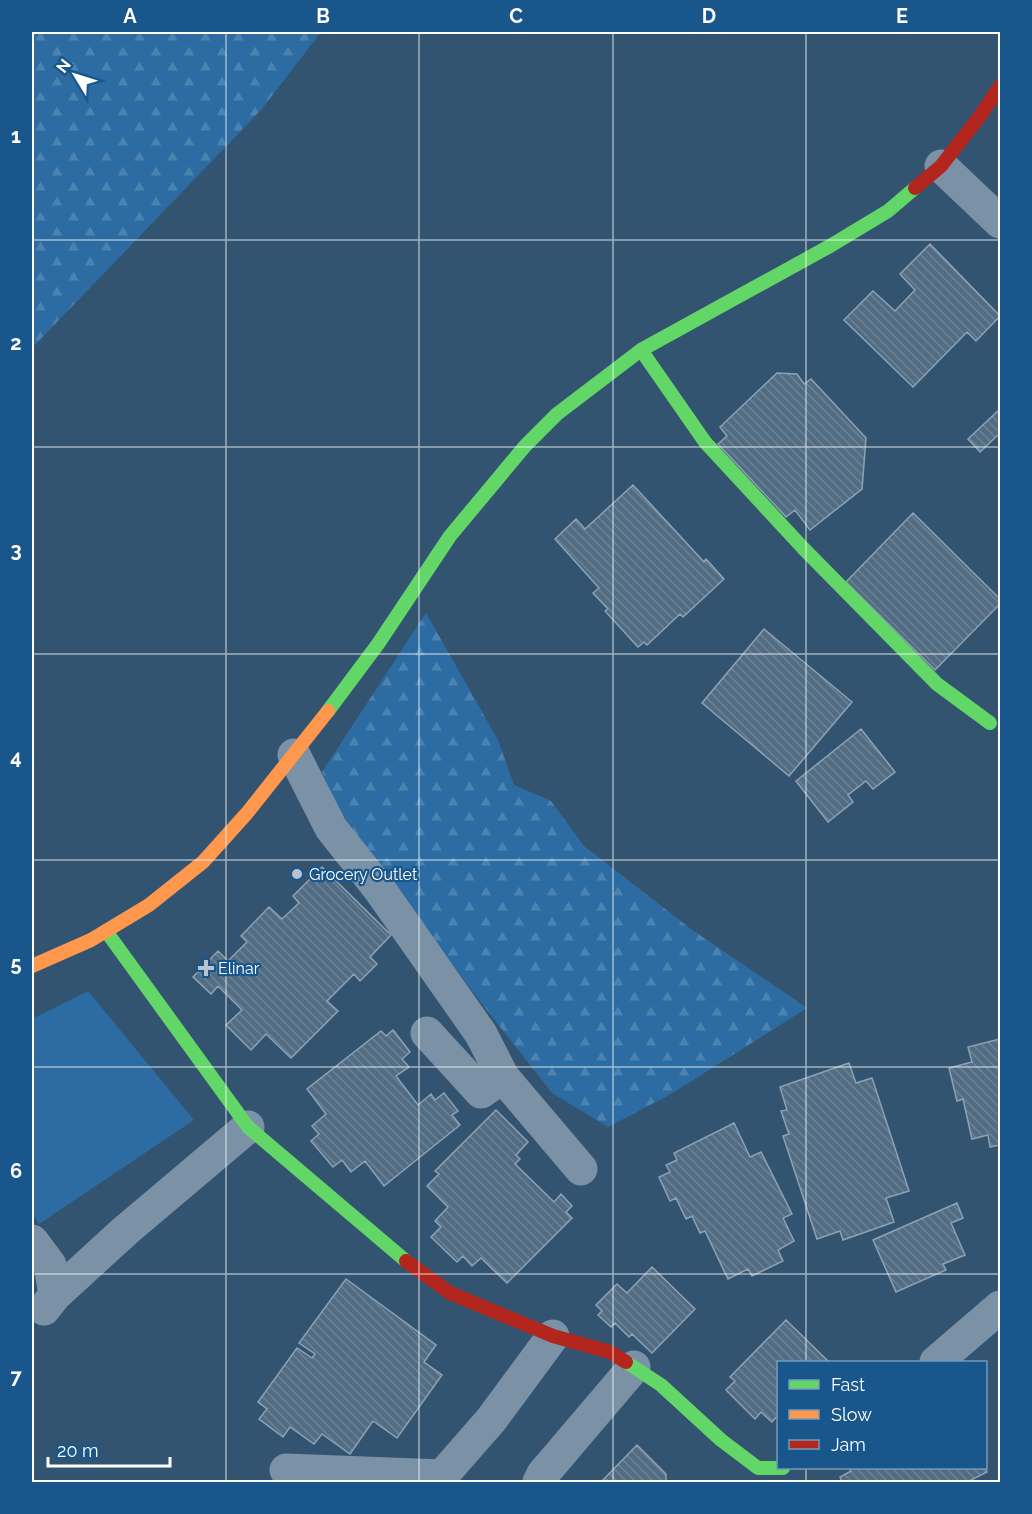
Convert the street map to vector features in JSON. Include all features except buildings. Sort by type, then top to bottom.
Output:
[{"type":"street","points":[[32,966],[91,940],[149,905],[203,862],[294,755],[378,644],[450,537],[525,446],[556,414],[641,350],[830,246],[888,211],[941,166],[1000,86]]},
{"type":"street","points":[[941,166],[1000,222]]},
{"type":"street","points":[[641,350],[705,442],[803,548],[937,684],[990,723]]},
{"type":"street","points":[[294,755],[331,828],[380,890],[481,1034],[503,1077],[581,1169]]},
{"type":"street","points":[[106,931],[248,1127],[426,1277],[450,1293],[553,1336],[610,1352],[661,1385],[721,1440],[758,1468],[777,1467]]},
{"type":"street","points":[[427,1033],[481,1092],[503,1077]]},
{"type":"street","points":[[32,1241],[50,1265],[49,1303],[125,1231],[248,1127]]},
{"type":"street","points":[[937,1361],[1000,1307]]},
{"type":"street","points":[[286,1470],[442,1476],[491,1420],[553,1336]]},
{"type":"street","points":[[539,1482],[543,1474],[634,1367]]},
{"type":"green space","points":[[32,32],[321,32],[261,110],[32,348]]},
{"type":"green space","points":[[426,613],[498,740],[514,785],[551,801],[584,846],[691,929],[807,1008],[671,1094],[608,1127],[552,1093],[472,991],[339,810],[322,772]]},
{"type":"green space","points":[[88,991],[194,1120],[39,1224],[32,1213],[32,1019]]},
{"type":"traffic: fast","points":[[328,711],[378,644],[450,536],[525,446],[557,414],[641,350],[830,246],[888,211],[915,188]]},
{"type":"traffic: fast","points":[[641,350],[705,442],[803,548],[937,684],[990,723]]},
{"type":"traffic: fast","points":[[106,931],[248,1127],[406,1261]]},
{"type":"traffic: fast","points":[[626,1362],[661,1385],[721,1440],[758,1468],[777,1468]]},
{"type":"traffic: slow","points":[[32,966],[91,940],[149,905],[203,862],[247,813],[328,711]]},
{"type":"traffic: jam","points":[[915,188],[941,166],[1000,86]]},
{"type":"traffic: jam","points":[[406,1261],[450,1293],[553,1336],[610,1352],[626,1362]]},
{"type":"place","name":"Grocery Outlet","points":[[297,874]]},
{"type":"place","name":"Elinar","points":[[206,968]]}]
